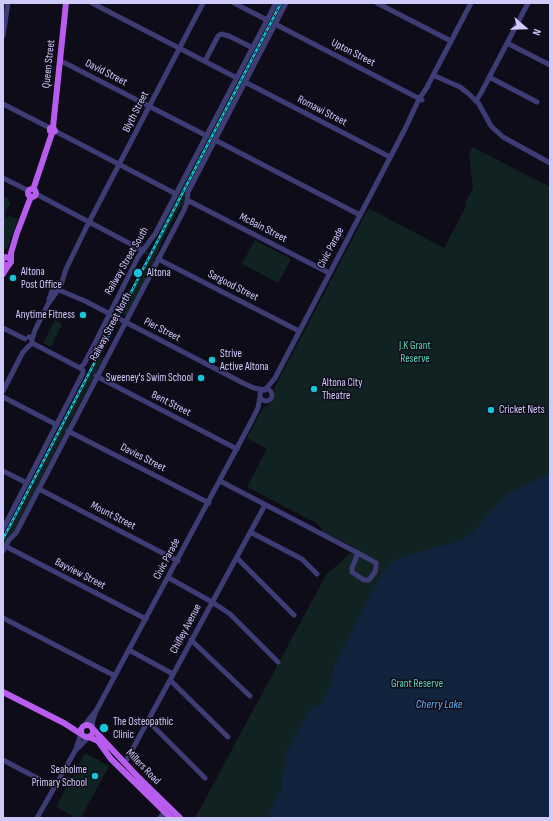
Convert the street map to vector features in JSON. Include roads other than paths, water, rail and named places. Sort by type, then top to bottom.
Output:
[{"type":"main road","name":"Queen Street","points":[[6,265],[11,263],[6,258],[32,194],[53,130],[66,3]]},
{"type":"main road","points":[[3,274],[6,265]]},
{"type":"main road","points":[[3,692],[64,723],[84,737],[88,738],[92,734],[93,729],[90,726],[64,723]]},
{"type":"main road","points":[[81,734],[81,730],[85,726]]},
{"type":"main road","name":"Millers Road","points":[[93,729],[180,818]]},
{"type":"main road","name":"Millers Road","points":[[88,738],[98,741],[112,759],[171,818]]},
{"type":"street","points":[[3,36],[8,3]]},
{"type":"street","points":[[92,3],[237,78]]},
{"type":"street","name":"Blyth Street","points":[[3,391],[204,3]]},
{"type":"street","points":[[234,3],[267,20]]},
{"type":"street","name":"Railway Street South","points":[[3,529],[83,373],[83,370],[80,368],[84,364],[142,250],[155,234],[276,3]]},
{"type":"street","name":"Railway Street North","points":[[4,549],[16,533],[96,376],[158,259],[187,201],[188,192],[286,3]]},
{"type":"street","points":[[377,3],[451,41]]},
{"type":"street","name":"Civic Parade","points":[[265,390],[275,378],[471,3]]},
{"type":"street","points":[[475,99],[480,95],[528,3]]},
{"type":"street","name":"Upton Street","points":[[275,24],[420,99]]},
{"type":"street","points":[[205,61],[218,36],[221,34],[229,36],[252,48]]},
{"type":"street","points":[[507,43],[550,66]]},
{"type":"street","name":"David Street","points":[[60,61],[207,136]]},
{"type":"street","points":[[434,74],[463,89],[475,99],[491,126],[509,141],[550,162]]},
{"type":"street","points":[[489,77],[537,102]]},
{"type":"street","name":"Romawi Street","points":[[245,82],[390,157]]},
{"type":"street","points":[[3,104],[176,194]]},
{"type":"street","points":[[215,140],[360,215]]},
{"type":"street","points":[[3,178],[142,250]]},
{"type":"street","name":"McBain Street","points":[[187,201],[329,273]]},
{"type":"street","name":"Sargood Street","points":[[158,259],[299,331]]},
{"type":"street","name":"Pier Street","points":[[58,287],[242,383],[254,388],[265,390]]},
{"type":"street","points":[[3,328],[80,368]]},
{"type":"street","name":"Bent Street","points":[[96,376],[237,449]]},
{"type":"street","name":"Civic Parade","points":[[271,394],[275,378]]},
{"type":"street","name":"Pier Street","points":[[242,383],[260,396]]},
{"type":"street","points":[[265,390],[270,391],[271,394],[271,398],[267,401],[262,400],[260,396],[260,393],[265,390]]},
{"type":"street","name":"Civic Parade","points":[[255,415],[260,396]]},
{"type":"street","points":[[3,397],[57,425]]},
{"type":"street","name":"Civic Parade","points":[[93,729],[93,720],[96,711],[178,561],[255,415],[267,401]]},
{"type":"street","name":"Davies Street","points":[[68,431],[209,503]]},
{"type":"street","points":[[3,471],[27,483]]},
{"type":"street","points":[[220,481],[358,553],[376,563],[375,572],[369,580],[364,580],[352,572],[352,568],[358,553]]},
{"type":"street","name":"Mount Street","points":[[38,489],[178,561]]},
{"type":"street","name":"Chifley Avenue","points":[[125,763],[265,505]]},
{"type":"street","points":[[250,532],[302,560],[317,574]]},
{"type":"street","name":"Bayview Street","points":[[4,549],[146,619]]},
{"type":"street","points":[[236,558],[294,615]]},
{"type":"street","points":[[168,578],[212,602],[230,614],[278,662]]},
{"type":"street","points":[[3,618],[115,676]]},
{"type":"street","points":[[191,640],[198,644],[250,696]]},
{"type":"street","points":[[129,650],[173,674]]},
{"type":"street","points":[[170,680],[228,737]]},
{"type":"street","name":"Civic Parade","points":[[85,726],[96,711]]},
{"type":"street","points":[[148,721],[205,778]]},
{"type":"street","points":[[37,818],[75,751],[81,734]]},
{"type":"street","points":[[75,751],[88,738]]},
{"type":"street","points":[[3,760],[54,787]]},
{"type":"street","points":[[160,818],[165,811]]},
{"type":"water","name":"Cherry Lake","points":[[550,472],[550,818],[265,818],[272,809],[273,803],[283,785],[281,779],[285,764],[284,757],[311,708],[321,704],[332,680],[333,669],[378,580],[389,566],[394,561],[405,556],[456,542],[472,533],[502,499],[514,490],[521,488]]},
{"type":"railway","points":[[3,539],[281,3]]},
{"type":"place","name":"Altona","points":[[138,273]]},
{"type":"place","name":"Altona Post Office","points":[[13,278]]},
{"type":"place","name":"Anytime Fitness","points":[[83,315]]},
{"type":"place","name":"Strive Active Altona","points":[[212,360]]},
{"type":"place","name":"Sweeney's Swim School","points":[[201,378]]},
{"type":"place","name":"Altona City Theatre","points":[[314,389]]},
{"type":"place","name":"Cricket Nets","points":[[491,410]]},
{"type":"place","name":"The Osteopathic Clinic","points":[[104,728]]},
{"type":"place","name":"Seaholme Primary School","points":[[95,776]]},
{"type":"park label","name":"J.K Grant Reserve","points":[[415,352]]},
{"type":"park label","name":"Grant Reserve","points":[[417,684]]}]
